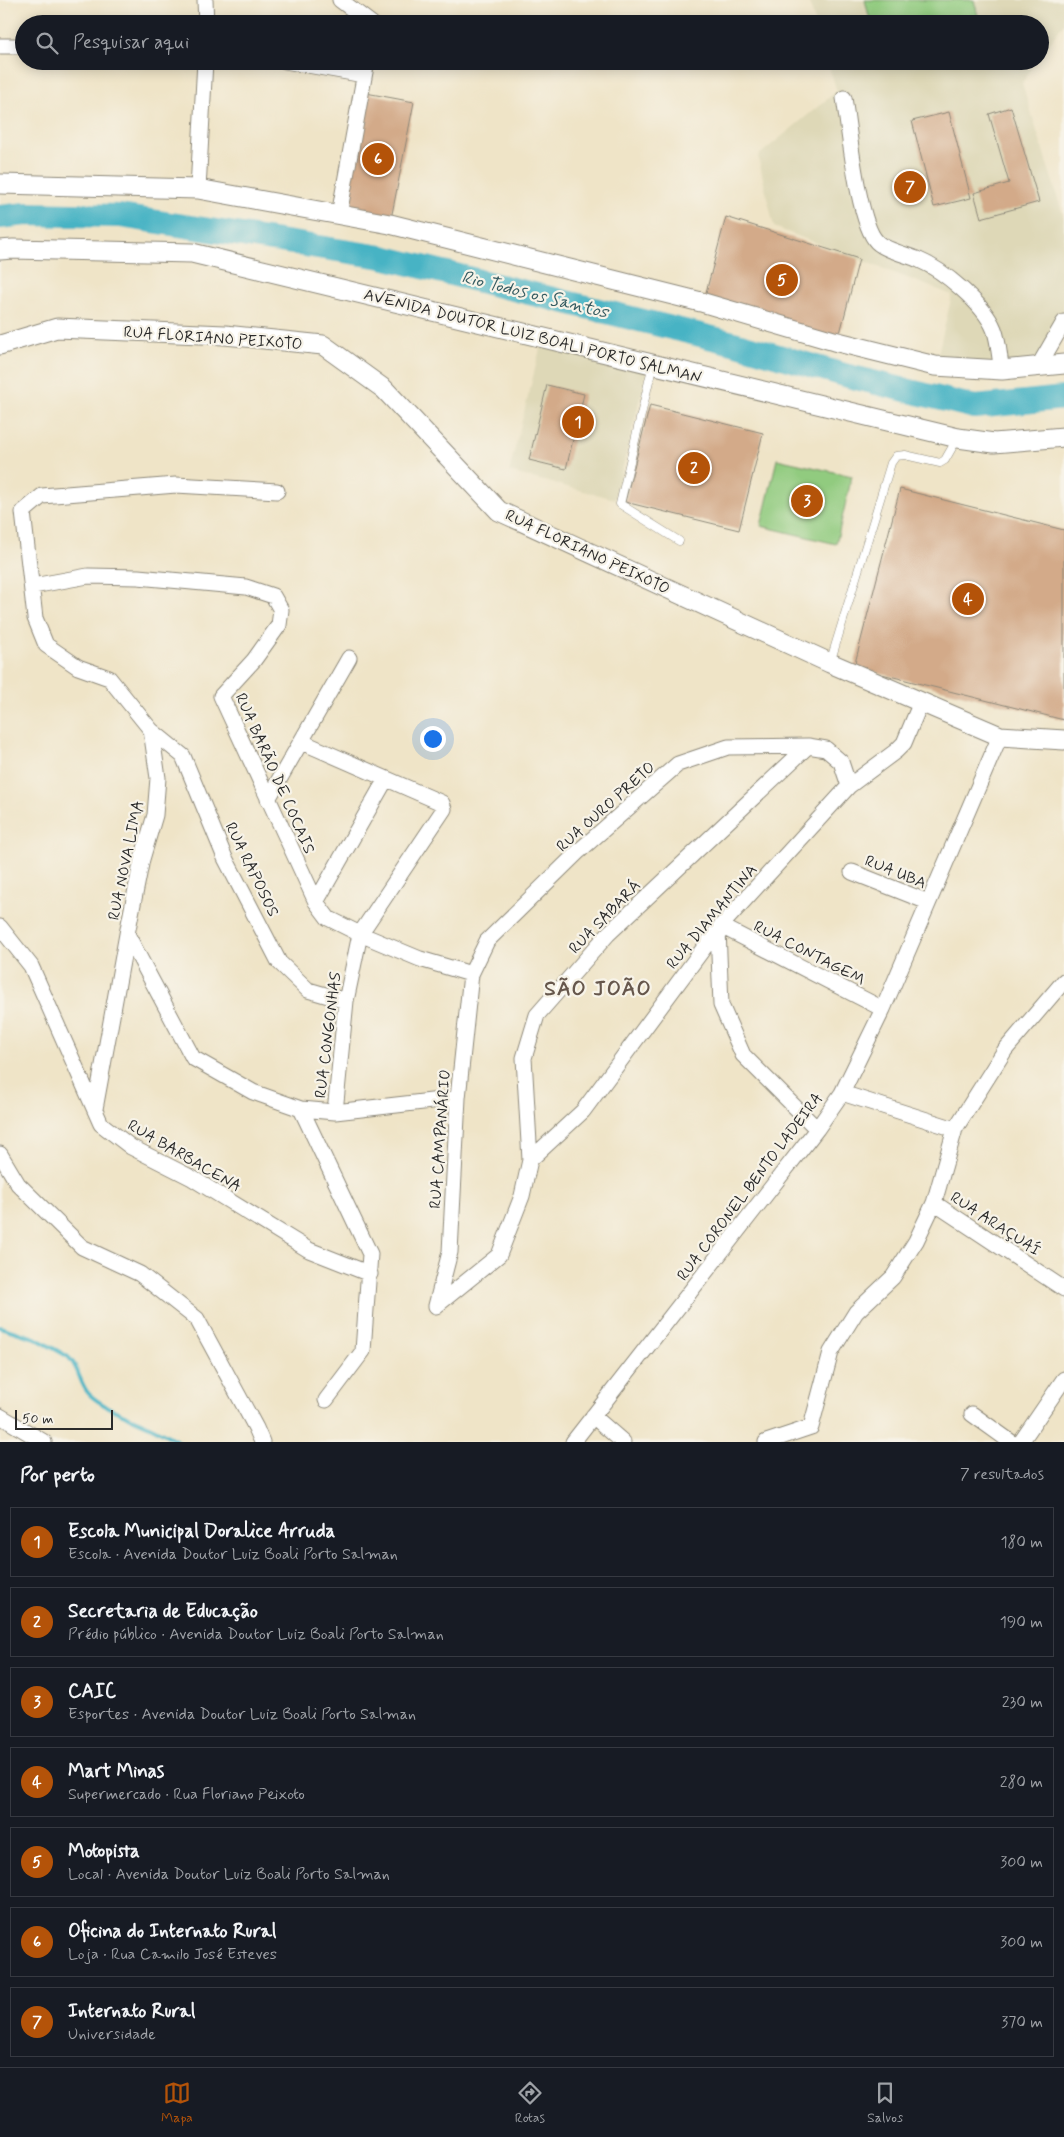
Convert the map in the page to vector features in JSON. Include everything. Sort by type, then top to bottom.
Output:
[{"type":"street","points":[[205,0],[206,15]]},
{"type":"street","points":[[340,0],[360,15]]},
{"type":"street","points":[[0,46],[15,46]]},
{"type":"street","points":[[198,189],[205,70]]},
{"type":"street","points":[[339,215],[365,70]]},
{"type":"street","points":[[844,98],[862,209],[868,230],[878,244],[921,260],[939,271],[976,303],[994,330],[1002,370]]},
{"type":"street","points":[[0,184],[198,189],[390,224],[701,302],[834,341],[935,366],[1002,370],[1064,364]]},
{"type":"street","name":"AVENIDA DOUTOR LUIZ BOALI PORTO SALMAN","points":[[0,250],[192,253],[958,438],[994,443],[1064,437]]},
{"type":"street","points":[[1038,367],[1064,322]]},
{"type":"street","name":"RUA FLORIANO PEIXOTO","points":[[0,345],[57,328],[226,335],[323,345],[384,389],[499,512],[830,663],[1000,736],[1064,740]]},
{"type":"street","points":[[151,730],[109,678],[78,667],[46,645],[35,618],[33,586],[23,512],[42,496],[176,485],[277,491]]},
{"type":"street","name":"RUA BARÃO DE COCAIS","points":[[33,586],[88,576],[138,577],[246,587],[273,596],[281,610],[279,625],[254,660],[221,696],[316,902],[328,918],[360,934],[420,959],[470,974]]},
{"type":"street","points":[[268,799],[349,658]]},
{"type":"street","name":"RUA DIAMANTINA","points":[[530,1160],[583,1111],[720,927],[849,786],[904,743],[921,702]]},
{"type":"street","name":"RUA NOVA LIMA","points":[[95,1109],[126,934],[142,859],[156,815],[158,778],[151,730]]},
{"type":"street","name":"RUA RAPOSOS","points":[[151,730],[183,756],[226,858],[279,962],[308,990],[346,1001]]},
{"type":"street","name":"RUA CORONEL BENTO LADEIRA","points":[[573,1442],[818,1129],[842,1093],[882,1009],[1000,736]]},
{"type":"street","points":[[302,742],[386,779],[316,902]]},
{"type":"street","points":[[808,746],[826,750],[841,762],[849,786]]},
{"type":"street","name":"RUA OURO PRETO","points":[[470,974],[487,941],[579,851],[678,764],[728,747],[808,746]]},
{"type":"street","name":"RUA SABARÁ","points":[[436,1306],[499,1256],[522,1196],[530,1160],[524,1058],[537,1015],[608,934],[808,746]]},
{"type":"street","name":"RUA CONGONHAS","points":[[335,1112],[346,1001],[360,934],[444,809],[442,803],[386,779]]},
{"type":"street","name":"RUA UBA","points":[[852,872],[928,902]]},
{"type":"street","name":"RUA BARBACENA","points":[[0,927],[31,966],[101,1124],[132,1147],[192,1178],[309,1250],[370,1274]]},
{"type":"street","points":[[720,927],[721,1005],[743,1055],[818,1129]]},
{"type":"street","name":"RUA CONTAGEM","points":[[720,927],[882,1009]]},
{"type":"street","points":[[126,934],[193,1058],[252,1092],[301,1109],[335,1112],[458,1098]]},
{"type":"street","name":"RUA CAMPANÁRIO","points":[[436,1306],[450,1252],[458,1098],[470,974]]},
{"type":"street","points":[[766,1442],[810,1435],[831,1352],[856,1312],[893,1277],[916,1241],[934,1203],[955,1129],[1005,1050],[1064,980]]},
{"type":"street","points":[[842,1093],[955,1129]]},
{"type":"street","name":"RUA CONGONHAS","points":[[301,1109],[370,1254],[363,1352],[326,1400]]},
{"type":"street","points":[[0,1154],[18,1184],[82,1247],[140,1274],[197,1319],[262,1442]]},
{"type":"street","name":"RUA ARAÇUAÍ","points":[[934,1203],[1064,1289]]},
{"type":"street","points":[[1021,1442],[1064,1379]]},
{"type":"street","points":[[972,1414],[1011,1442]]},
{"type":"street","points":[[0,1416],[44,1442]]},
{"type":"street","points":[[593,1416],[623,1442]]},
{"type":"lane","points":[[653,364],[620,504],[679,542]]},
{"type":"lane","points":[[830,663],[891,463],[896,456],[905,455],[940,463],[945,460],[958,438]]},
{"type":"shaded area","points":[[808,0],[1064,0],[1064,23],[1049,44],[1049,15],[813,15]]},
{"type":"shaded area","points":[[830,70],[1031,70],[1022,83],[1064,218],[1064,322],[1038,367],[935,366],[952,295],[774,227],[758,156],[837,91]]},
{"type":"shaded area","points":[[541,345],[647,371],[615,499],[509,472]]},
{"type":"green space","points":[[865,0],[974,0],[978,15],[869,15]]},
{"type":"green space","points":[[777,459],[852,476],[836,544],[761,526]]},
{"type":"building","points":[[366,93],[414,102],[390,224],[342,215]]},
{"type":"building","points":[[1011,107],[1039,202],[981,218],[974,193],[1009,183],[989,114]]},
{"type":"building","points":[[949,112],[971,198],[934,207],[912,121]]},
{"type":"building","points":[[726,217],[859,259],[838,341],[704,300]]},
{"type":"building","points":[[547,385],[584,394],[566,469],[529,460]]},
{"type":"building","points":[[650,405],[763,433],[739,530],[625,502]]},
{"type":"building","points":[[900,489],[1064,530],[1064,720],[854,667]]},
{"type":"waterway","name":"Rio Todos os Santos","points":[[0,217],[26,214],[120,216],[382,257],[737,344],[848,376],[975,407],[1064,398]]},
{"type":"waterway","points":[[0,1327],[35,1338],[67,1356],[74,1364],[86,1391],[96,1400],[179,1442]]},
{"type":"place","name":"Oficina do Internato Rural","points":[[378,159]]},
{"type":"place","name":"Internato Rural","points":[[910,187]]},
{"type":"place","name":"Motopista","points":[[782,280]]},
{"type":"place","name":"Escola Municipal Doralice Arruda","points":[[578,422]]},
{"type":"place","name":"Secretaria de Educação","points":[[694,468]]},
{"type":"place","name":"CAIC","points":[[807,501]]},
{"type":"place","name":"Mart Minas","points":[[968,599]]},
{"type":"district","name":"SÃO JOÃO","points":[[598,988]]}]
